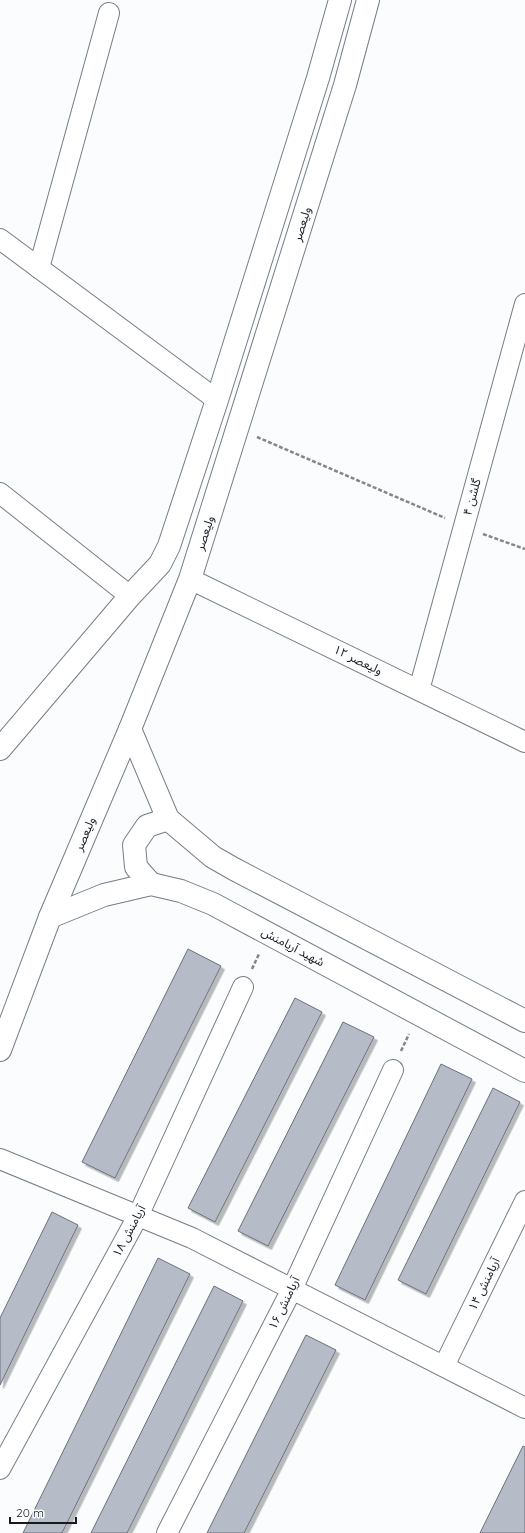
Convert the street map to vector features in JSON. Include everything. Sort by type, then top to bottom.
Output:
[{"type":"main road","points":[[0,749],[130,596],[160,564],[169,546],[217,400],[318,78],[340,0]]},
{"type":"main road","name":"ولیعصر","points":[[0,1050],[50,917],[130,729],[190,579],[345,85],[368,0]]},
{"type":"main road","points":[[130,729],[168,819],[213,857],[525,1021]]},
{"type":"main road","points":[[151,884],[136,867],[134,845],[147,826],[168,819]]},
{"type":"main road","name":"شهید آریامنش","points":[[50,917],[104,895],[151,884],[182,891],[214,904],[525,1071]]},
{"type":"street","points":[[39,268],[109,13]]},
{"type":"street","points":[[0,239],[217,400]]},
{"type":"street","name":"گلشن ۴","points":[[419,690],[525,304]]},
{"type":"street","points":[[0,493],[130,596]]},
{"type":"street","name":"ولیعصر ۱۲","points":[[190,579],[525,742]]},
{"type":"street","name":"آریامنش ۱۸","points":[[0,1469],[138,1216],[243,987]]},
{"type":"street","name":"آریامنش ۱۶","points":[[167,1533],[292,1289],[393,1070]]},
{"type":"street","points":[[0,1159],[192,1238],[525,1408]]},
{"type":"street","name":"آریامنش ۱۴","points":[[444,1366],[525,1201]]},
{"type":"path","points":[[238,429],[464,526],[525,550]]},
{"type":"path","points":[[243,987],[268,934]]},
{"type":"path","points":[[393,1070],[418,1014]]},
{"type":"building","points":[[188,949],[221,966],[115,1178],[82,1162]]},
{"type":"building","points":[[295,998],[322,1012],[215,1222],[188,1208]]},
{"type":"building","points":[[343,1022],[374,1037],[268,1246],[238,1231]]},
{"type":"building","points":[[441,1064],[472,1079],[365,1300],[335,1285]]},
{"type":"building","points":[[493,1088],[520,1102],[426,1294],[398,1280]]},
{"type":"building","points":[[52,1212],[78,1225],[0,1385],[0,1318]]},
{"type":"building","points":[[158,1258],[190,1274],[62,1533],[23,1533]]},
{"type":"building","points":[[214,1286],[243,1301],[127,1533],[91,1533]]},
{"type":"building","points":[[306,1335],[336,1350],[244,1533],[207,1533]]},
{"type":"building","points":[[523,1446],[525,1447],[525,1533],[480,1533]]}]
